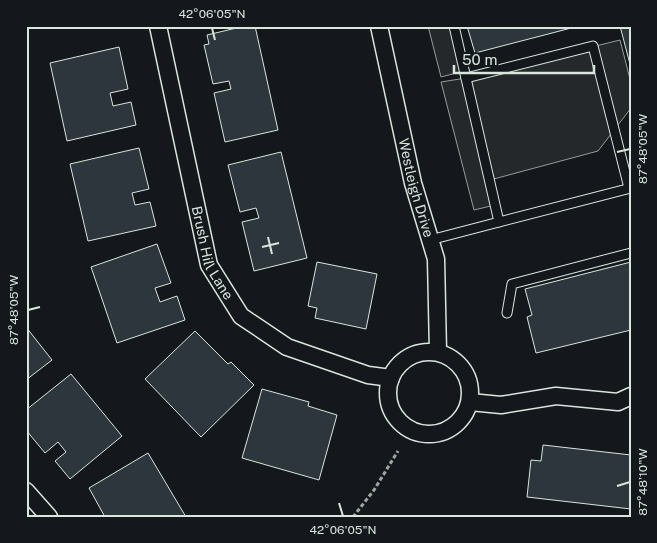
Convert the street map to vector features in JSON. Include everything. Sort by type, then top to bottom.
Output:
[{"type":"street","name":"Brush Hill Lane","points":[[158,26],[209,265],[241,316],[287,347],[368,375],[391,378]]},
{"type":"street","name":"Westleigh Drive","points":[[379,26],[413,183],[436,260],[438,352]]},
{"type":"street","points":[[426,351],[438,352],[453,359],[464,370],[469,380],[470,402],[460,420],[452,427],[443,432],[423,433],[404,425],[397,418],[389,399],[388,388],[396,368],[404,360],[426,351]]},
{"type":"street","points":[[470,402],[501,405],[556,396],[626,402]]},
{"type":"street","points":[[26,491],[49,517]]},
{"type":"lane","points":[[454,26],[499,222]]},
{"type":"lane","points":[[430,240],[630,188],[593,46],[466,78]]},
{"type":"lane","points":[[507,313],[512,284],[631,253]]},
{"type":"path","points":[[353,517],[374,490],[398,451]]},
{"type":"shaded area","points":[[428,26],[454,26],[464,71],[441,77]]},
{"type":"shaded area","points":[[620,40],[631,83],[631,108],[598,151],[490,180],[495,205],[474,210],[441,82],[466,78]]},
{"type":"building","points":[[245,26],[255,26],[278,130],[225,142],[214,93],[231,89],[229,81],[213,84],[204,45],[209,44],[207,35]]},
{"type":"building","points":[[467,26],[579,26],[475,53]]},
{"type":"building","points":[[620,26],[631,26],[631,68]]},
{"type":"building","points":[[119,47],[128,89],[110,93],[113,106],[131,102],[136,125],[67,141],[50,63]]},
{"type":"building","points":[[139,148],[149,189],[132,193],[135,205],[150,202],[156,226],[88,241],[70,164]]},
{"type":"building","points":[[281,152],[307,258],[254,271],[242,222],[259,218],[256,208],[240,212],[228,165]]},
{"type":"building","points":[[157,244],[171,283],[155,288],[160,302],[177,296],[185,320],[117,343],[91,267]]},
{"type":"building","points":[[317,262],[377,274],[366,329],[315,318],[317,308],[308,306]]},
{"type":"building","points":[[631,262],[631,330],[536,353],[527,317],[532,315],[525,289]]},
{"type":"building","points":[[26,327],[52,360],[26,380]]},
{"type":"building","points":[[195,331],[228,364],[231,362],[254,385],[201,437],[145,379]]},
{"type":"building","points":[[71,374],[122,436],[70,479],[55,461],[66,452],[58,442],[45,453],[26,430],[26,410]]},
{"type":"building","points":[[262,389],[309,402],[308,406],[337,415],[319,480],[242,458]]},
{"type":"building","points":[[543,445],[631,455],[631,509],[527,497],[531,460],[541,461]]},
{"type":"building","points":[[148,453],[186,517],[105,517],[89,488]]}]
